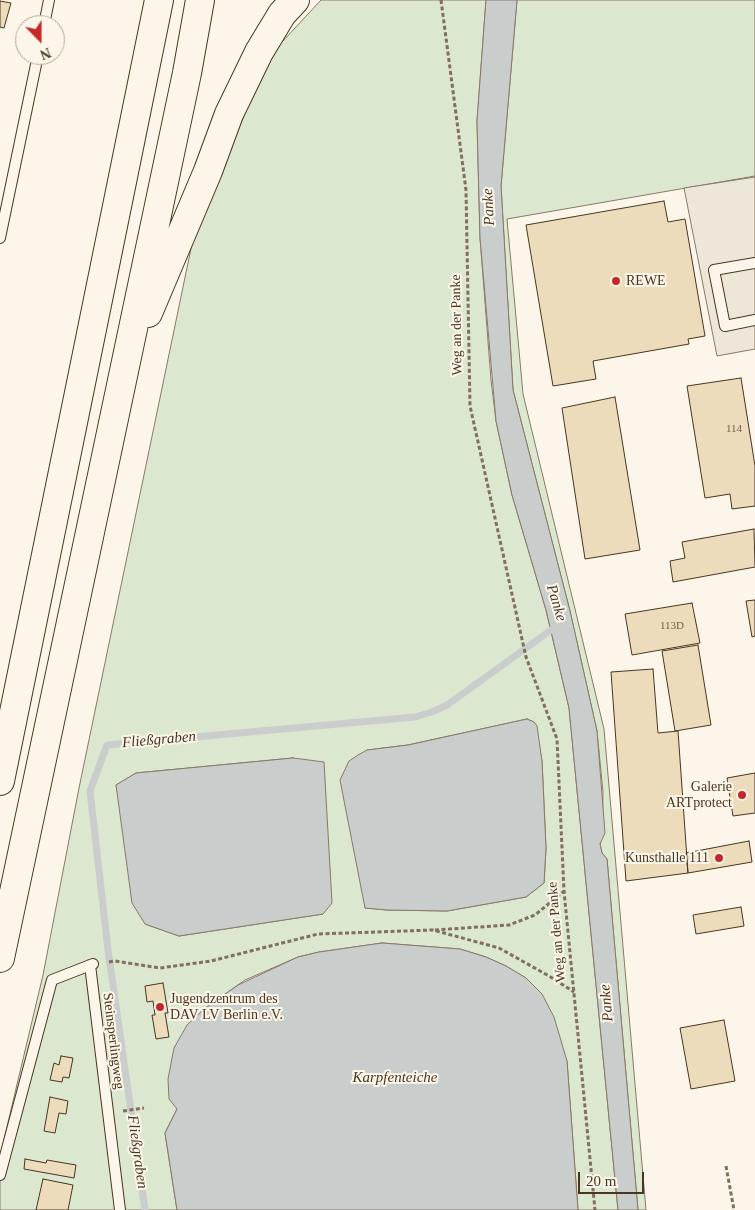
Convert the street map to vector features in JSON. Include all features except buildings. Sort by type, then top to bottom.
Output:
[{"type":"highway","points":[[0,781],[159,0]]},
{"type":"highway","points":[[0,958],[185,82],[200,0]]},
{"type":"highway","points":[[123,372],[208,171],[229,114],[259,52],[282,14],[295,0]]},
{"type":"lane","points":[[46,15],[49,0]]},
{"type":"lane","points":[[0,238],[36,65]]},
{"type":"lane","points":[[755,263],[714,270],[725,326],[755,320]]},
{"type":"lane","name":"Steinsperlingweg","points":[[0,1175],[52,980],[92,964],[120,1210]]},
{"type":"path","name":"Weg an der Panke","points":[[441,0],[466,190],[470,406],[526,656],[558,738],[564,891],[595,1210]]},
{"type":"path","points":[[115,961],[160,968],[211,961],[318,934],[509,925],[535,915],[564,891]]},
{"type":"path","points":[[433,930],[499,948],[550,976],[574,992]]},
{"type":"path","points":[[726,1166],[734,1210]]},
{"type":"green space","points":[[321,0],[486,0],[477,121],[480,238],[491,380],[496,421],[512,495],[546,610],[569,708],[618,1210],[578,1210],[567,1061],[526,978],[486,957],[460,949],[382,943],[298,957],[245,980],[204,1009],[177,1109],[165,1133],[177,1210],[0,1210],[0,1156],[43,975],[79,788],[194,234],[269,56]],"holes":[[[527,719],[534,722],[542,761],[546,848],[544,883],[526,897],[447,911],[365,908],[367,750],[408,745]],[[293,758],[323,914],[179,936],[145,924],[116,785],[136,773]]]},
{"type":"green space","points":[[517,0],[755,0],[755,176],[507,219],[523,394],[604,729],[646,1210],[638,1210],[607,859],[602,853],[600,844],[602,836],[603,792],[597,731],[570,611],[513,390],[501,186]]},
{"type":"shaded area","points":[[755,177],[755,349],[717,356],[684,188]]},
{"type":"water","name":"Panke","points":[[486,0],[517,0],[501,186],[513,390],[570,611],[597,731],[605,833],[600,844],[602,853],[607,859],[638,1210],[618,1210],[569,708],[546,610],[512,495],[496,421],[480,238],[477,121]]},
{"type":"water","points":[[527,719],[534,722],[537,726],[542,761],[546,848],[544,883],[526,897],[447,911],[365,908],[340,780],[349,761],[367,750],[408,745]]},
{"type":"water","points":[[293,758],[324,762],[332,903],[323,914],[179,936],[145,924],[132,903],[116,785],[136,773]]},
{"type":"water","name":"Karpfenteiche","points":[[382,943],[460,949],[486,957],[526,978],[542,994],[554,1017],[567,1061],[578,1210],[177,1210],[165,1133],[177,1109],[169,1099],[168,1079],[174,1048],[187,1025],[204,1009],[238,985],[298,957]]},
{"type":"waterway","name":"Fließgraben","points":[[145,1210],[108,950],[90,791],[107,745],[415,717],[447,705],[558,625]]},
{"type":"place","name":"REWE","points":[[616,281]]},
{"type":"place","name":"Galerie ARTprotect","points":[[742,795]]},
{"type":"place","name":"Kunsthalle 111","points":[[719,858]]},
{"type":"place","name":"Jugendzentrum des DAV LV Berlin e.V.","points":[[160,1007]]}]
